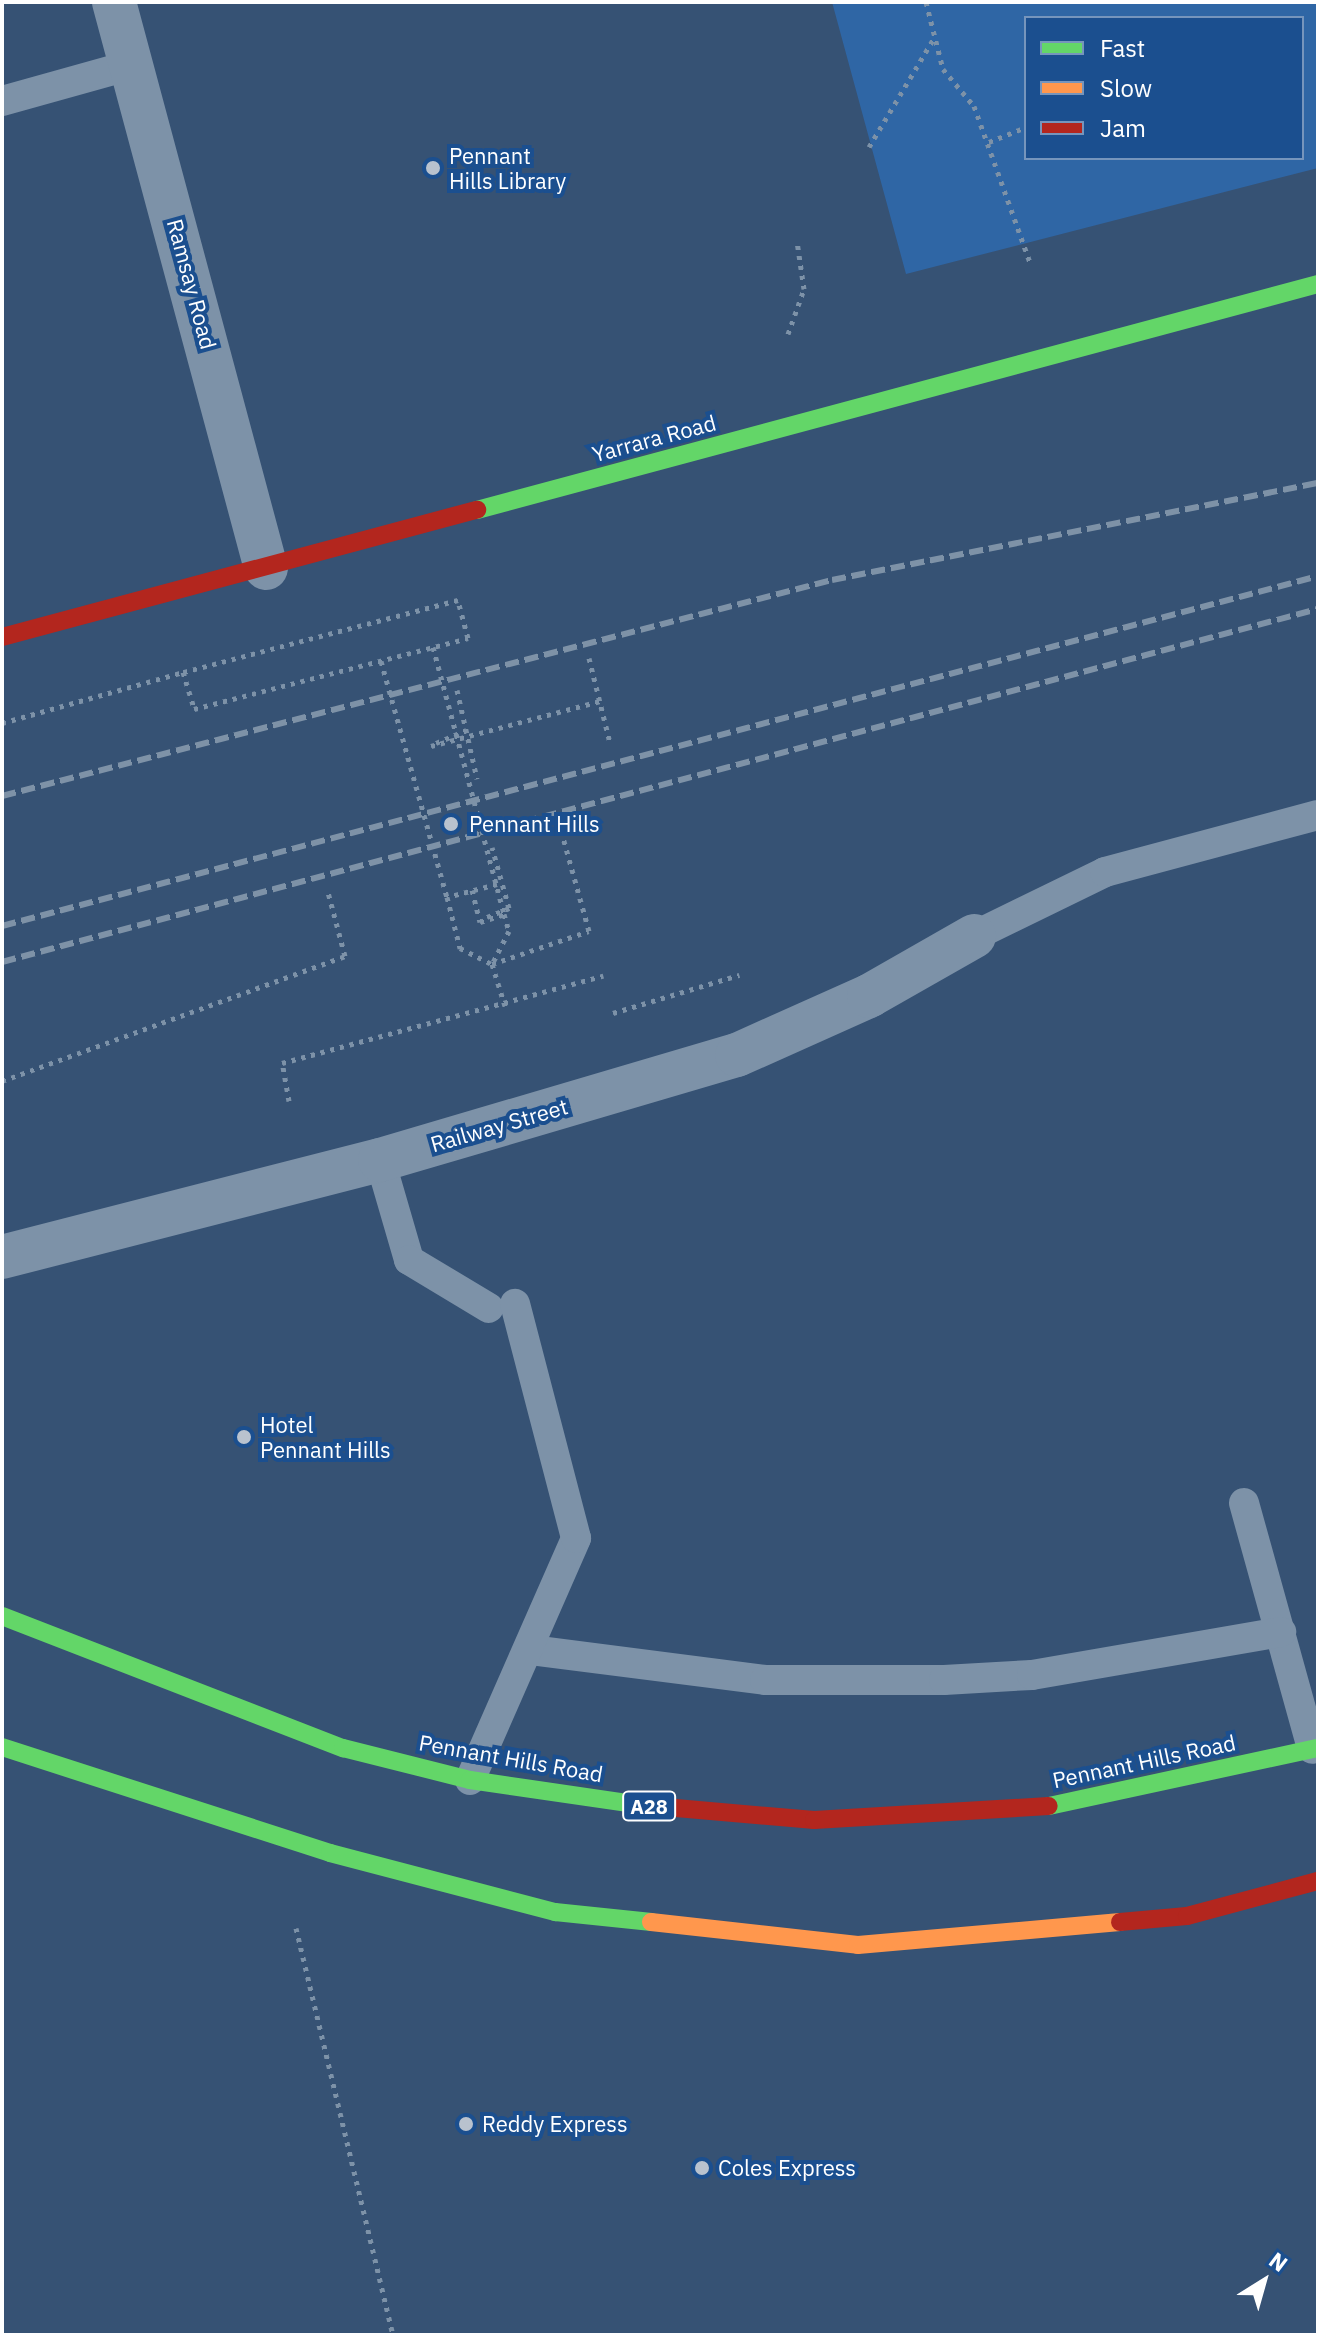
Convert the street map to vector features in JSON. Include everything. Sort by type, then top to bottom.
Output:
[{"type":"main road","name":"Yarrara Road","points":[[2,637],[1318,284]]},
{"type":"main road","name":"Pennant Hills Road","points":[[2,1616],[343,1748],[470,1780],[814,1820],[1081,1804],[1315,1748]]},
{"type":"main road","points":[[2,1747],[316,1849],[555,1912],[858,1945],[1187,1916],[1318,1881]]},
{"type":"street","name":"Ramsay Road","points":[[114,2],[266,568]]},
{"type":"street","name":"Railway Street","points":[[2,1257],[380,1160],[737,1055],[869,996],[974,936]]},
{"type":"lane","points":[[2,101],[131,65]]},
{"type":"lane","points":[[974,936],[1105,872],[1318,815]]},
{"type":"lane","points":[[380,1160],[409,1260],[502,1306],[576,1538],[531,1650],[470,1780]]},
{"type":"lane","points":[[1244,1503],[1315,1748]]},
{"type":"lane","points":[[531,1650],[765,1680],[944,1680],[1032,1675],[1281,1632]]},
{"type":"path","points":[[926,2],[943,69],[974,106],[1031,265]]},
{"type":"path","points":[[869,147],[934,37]]},
{"type":"path","points":[[989,142],[1024,128]]},
{"type":"path","points":[[788,334],[804,289],[797,241]]},
{"type":"path","points":[[2,723],[183,672],[458,600],[468,638],[194,709],[183,672]]},
{"type":"path","points":[[433,647],[509,931],[492,964],[505,1006]]},
{"type":"path","points":[[589,658],[610,743]]},
{"type":"path","points":[[381,661],[460,948],[492,964],[589,931],[561,830]]},
{"type":"path","points":[[457,690],[477,779]]},
{"type":"path","points":[[466,730],[431,746],[600,701]]},
{"type":"path","points":[[480,922],[509,908],[492,847]]},
{"type":"path","points":[[447,897],[497,884]]},
{"type":"path","points":[[472,890],[480,922]]},
{"type":"path","points":[[2,1081],[345,956],[328,892]]},
{"type":"path","points":[[480,922],[504,914]]},
{"type":"path","points":[[613,1013],[739,975]]},
{"type":"path","points":[[289,1101],[282,1063],[505,1006],[603,976]]},
{"type":"path","points":[[296,1928],[393,2335]]},
{"type":"shaded area","points":[[832,2],[1318,2],[1318,168],[906,274]]},
{"type":"railway","points":[[2,796],[832,580],[1318,483]]},
{"type":"railway","points":[[2,926],[1318,576]]},
{"type":"railway","points":[[2,962],[1318,609]]},
{"type":"traffic: fast","points":[[477,510],[1318,284]]},
{"type":"traffic: fast","points":[[2,1616],[343,1748],[470,1780],[642,1805]]},
{"type":"traffic: fast","points":[[2,1747],[330,1853],[555,1912],[651,1922]]},
{"type":"traffic: fast","points":[[1049,1806],[1318,1748]]},
{"type":"traffic: slow","points":[[651,1922],[858,1945],[1120,1922]]},
{"type":"traffic: jam","points":[[2,637],[477,510]]},
{"type":"traffic: jam","points":[[642,1805],[814,1820],[1049,1806]]},
{"type":"traffic: jam","points":[[1120,1922],[1187,1916],[1318,1881]]},
{"type":"place","name":"Pennant Hills Library","points":[[433,168]]},
{"type":"place","name":"Pennant Hills","points":[[451,824]]},
{"type":"place","name":"Hotel Pennant Hills","points":[[244,1437]]},
{"type":"place","name":"Reddy Express","points":[[466,2124]]},
{"type":"place","name":"Coles Express","points":[[702,2168]]}]
